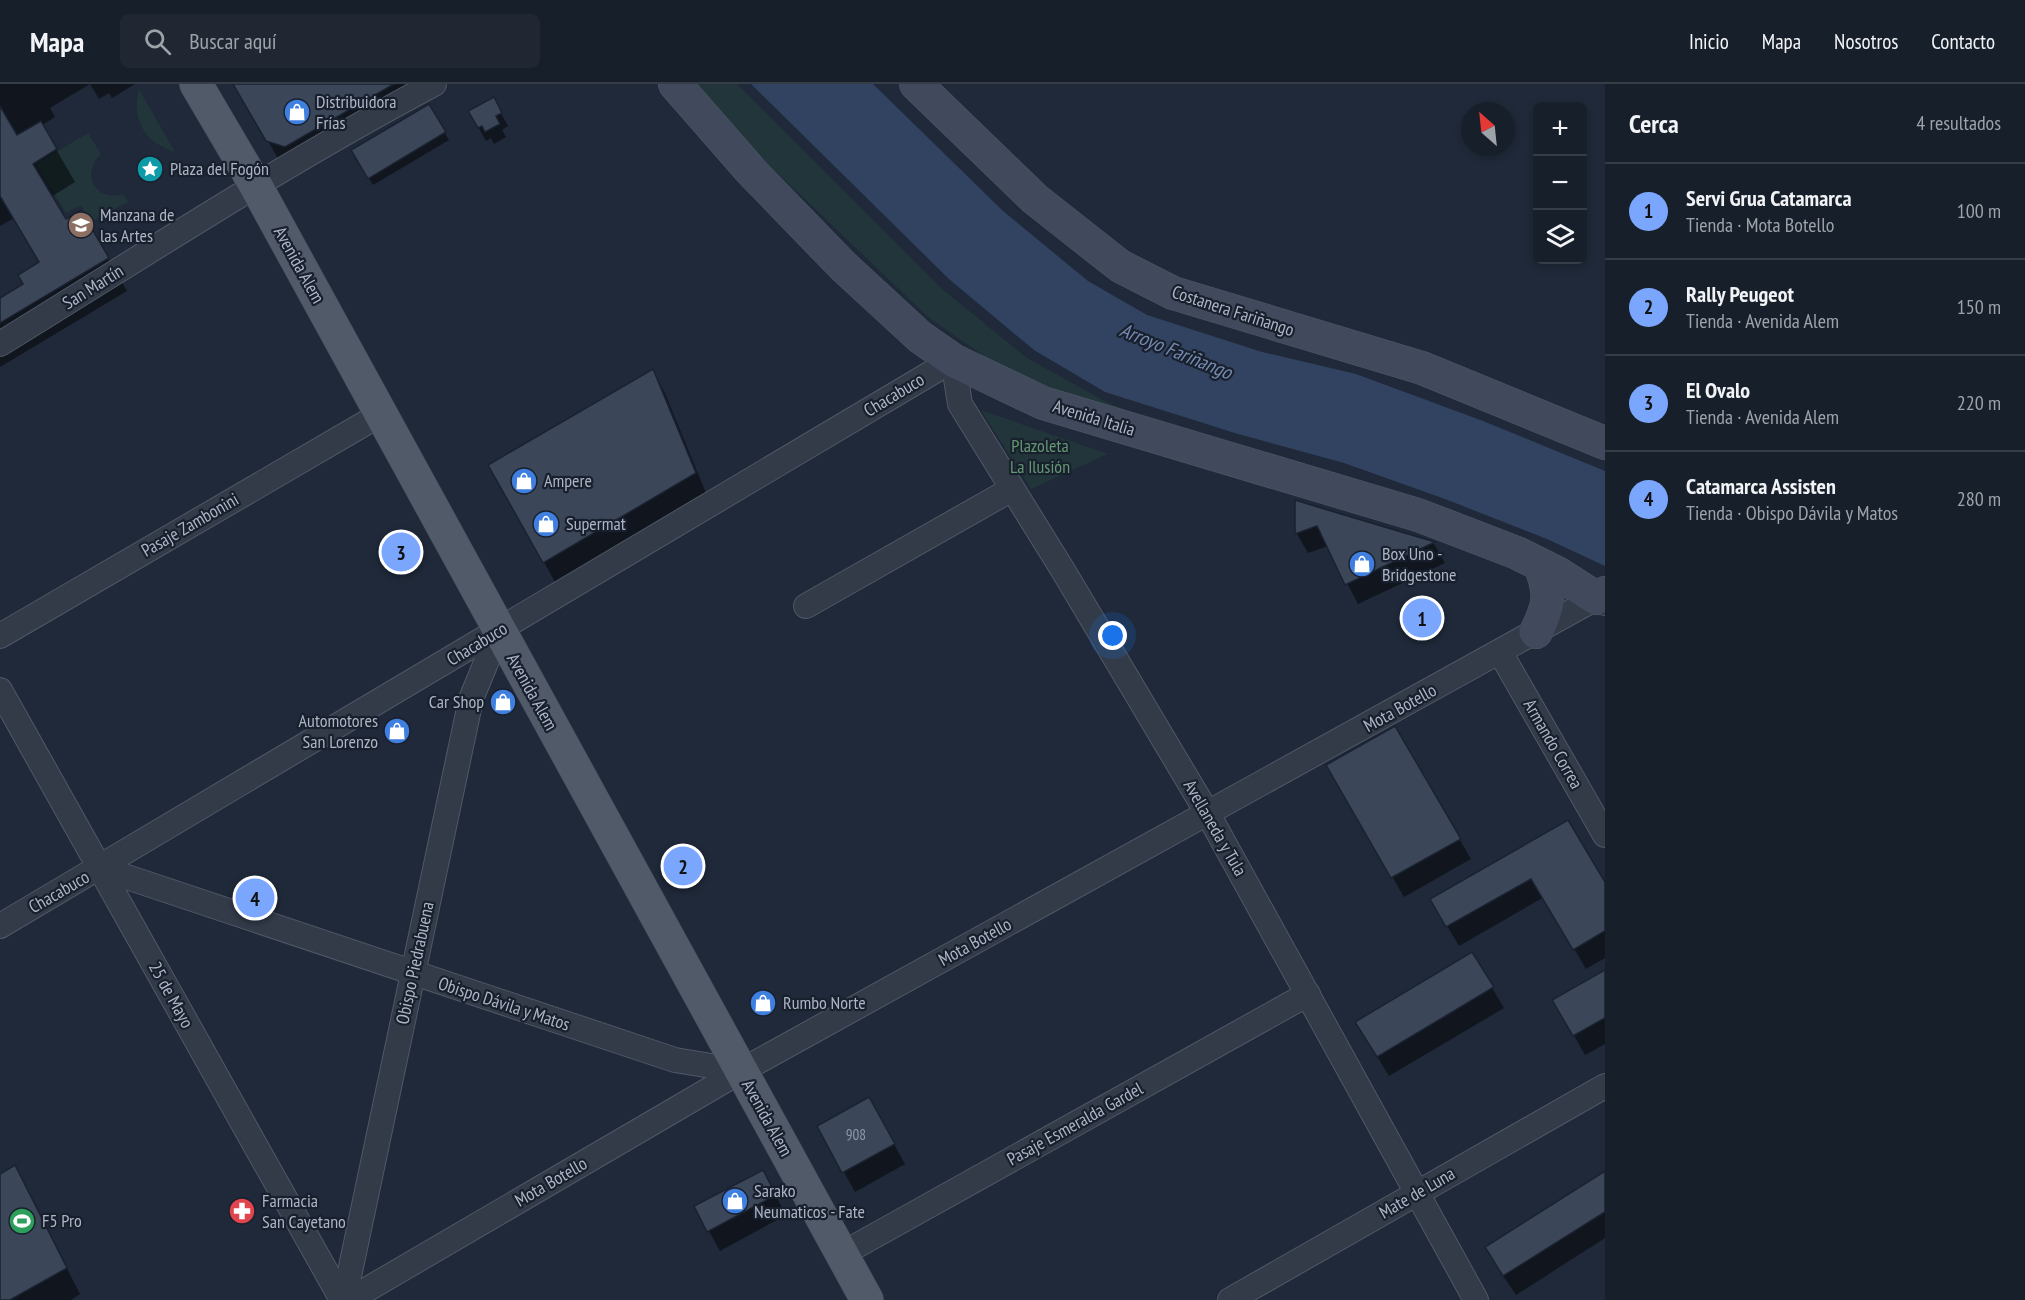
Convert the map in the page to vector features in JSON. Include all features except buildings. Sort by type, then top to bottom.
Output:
[{"type":"main road","name":"Avenida Alem","points":[[196,84],[256,186],[867,1300]]},
{"type":"street","name":"San Martín","points":[[0,344],[256,186],[434,84]]},
{"type":"street","name":"Avenida Italia","points":[[675,84],[751,171],[843,266],[920,337],[953,360],[1043,403],[1418,515],[1516,553],[1602,598]]},
{"type":"street","name":"Costanera Fariñango","points":[[916,84],[1035,200],[1120,266],[1173,293],[1422,368],[1605,443]]},
{"type":"street","name":"Avellaneda y Tula","points":[[953,360],[960,404],[1208,814],[1476,1300]]},
{"type":"street","name":"Chacabuco","points":[[0,926],[953,360]]},
{"type":"street","name":"Pasaje Zambonini","points":[[0,636],[381,414]]},
{"type":"street","points":[[806,606],[1012,489]]},
{"type":"street","points":[[1536,632],[1545,614],[1548,587],[1540,565]]},
{"type":"street","name":"Mota Botello","points":[[349,1300],[741,1071],[1536,632],[1602,598]]},
{"type":"street","name":"Obispo Piedrabuena","points":[[343,1300],[471,699],[499,631]]},
{"type":"street","name":"Armando Correa","points":[[1500,652],[1605,835]]},
{"type":"street","name":"25 de Mayo","points":[[0,690],[343,1300]]},
{"type":"street","name":"Obispo Dávila y Matos","points":[[100,868],[675,1060],[741,1071]]},
{"type":"street","name":"Pasaje Esmeralda Gardel","points":[[842,1254],[1308,994]]},
{"type":"street","name":"Mate de Luna","points":[[1230,1300],[1605,1086]]},
{"type":"green space","points":[[692,84],[737,84],[941,288],[1027,358],[1103,400],[1146,420],[1053,393],[1007,372],[928,317],[719,117]]},
{"type":"green space","points":[[139,89],[175,152],[156,143],[143,129],[137,111]]},
{"type":"green space","points":[[88,133],[101,154],[92,170],[91,178],[94,184],[105,194],[123,194],[128,202],[91,222],[81,205],[66,213],[36,164]]},
{"type":"green space","name":"Plazoleta La Ilusión","points":[[981,410],[1108,454],[1031,489]]},
{"type":"water","name":"Arroyo Fariñango","points":[[751,84],[873,84],[1003,211],[1088,281],[1147,315],[1262,352],[1356,374],[1483,421],[1605,471],[1605,566],[1547,539],[1344,463],[1238,434],[1105,392],[1034,350],[949,279]]},
{"type":"place","name":"Distribuidora Frías","points":[[297,112]]},
{"type":"place","name":"Plaza del Fogón","points":[[150,169]]},
{"type":"place","name":"Manzana de las Artes","points":[[81,225]]},
{"type":"place","name":"Ampere","points":[[524,481]]},
{"type":"place","name":"Supermat","points":[[546,524]]},
{"type":"place","name":"El Ovalo","points":[[401,552]]},
{"type":"place","name":"Box Uno - Bridgestone","points":[[1362,564]]},
{"type":"place","name":"Servi Grua Catamarca","points":[[1422,618]]},
{"type":"place","name":"Car Shop","points":[[503,702]]},
{"type":"place","name":"Automotores San Lorenzo","points":[[397,731]]},
{"type":"place","name":"Rally Peugeot","points":[[683,866]]},
{"type":"place","name":"Catamarca Assisten","points":[[255,898]]},
{"type":"place","name":"Rumbo Norte","points":[[763,1003]]},
{"type":"place","name":"Sarako Neumaticos - Fate","points":[[735,1201]]},
{"type":"place","name":"Farmacia San Cayetano","points":[[242,1211]]},
{"type":"place","name":"F5 Pro","points":[[22,1221]]}]
